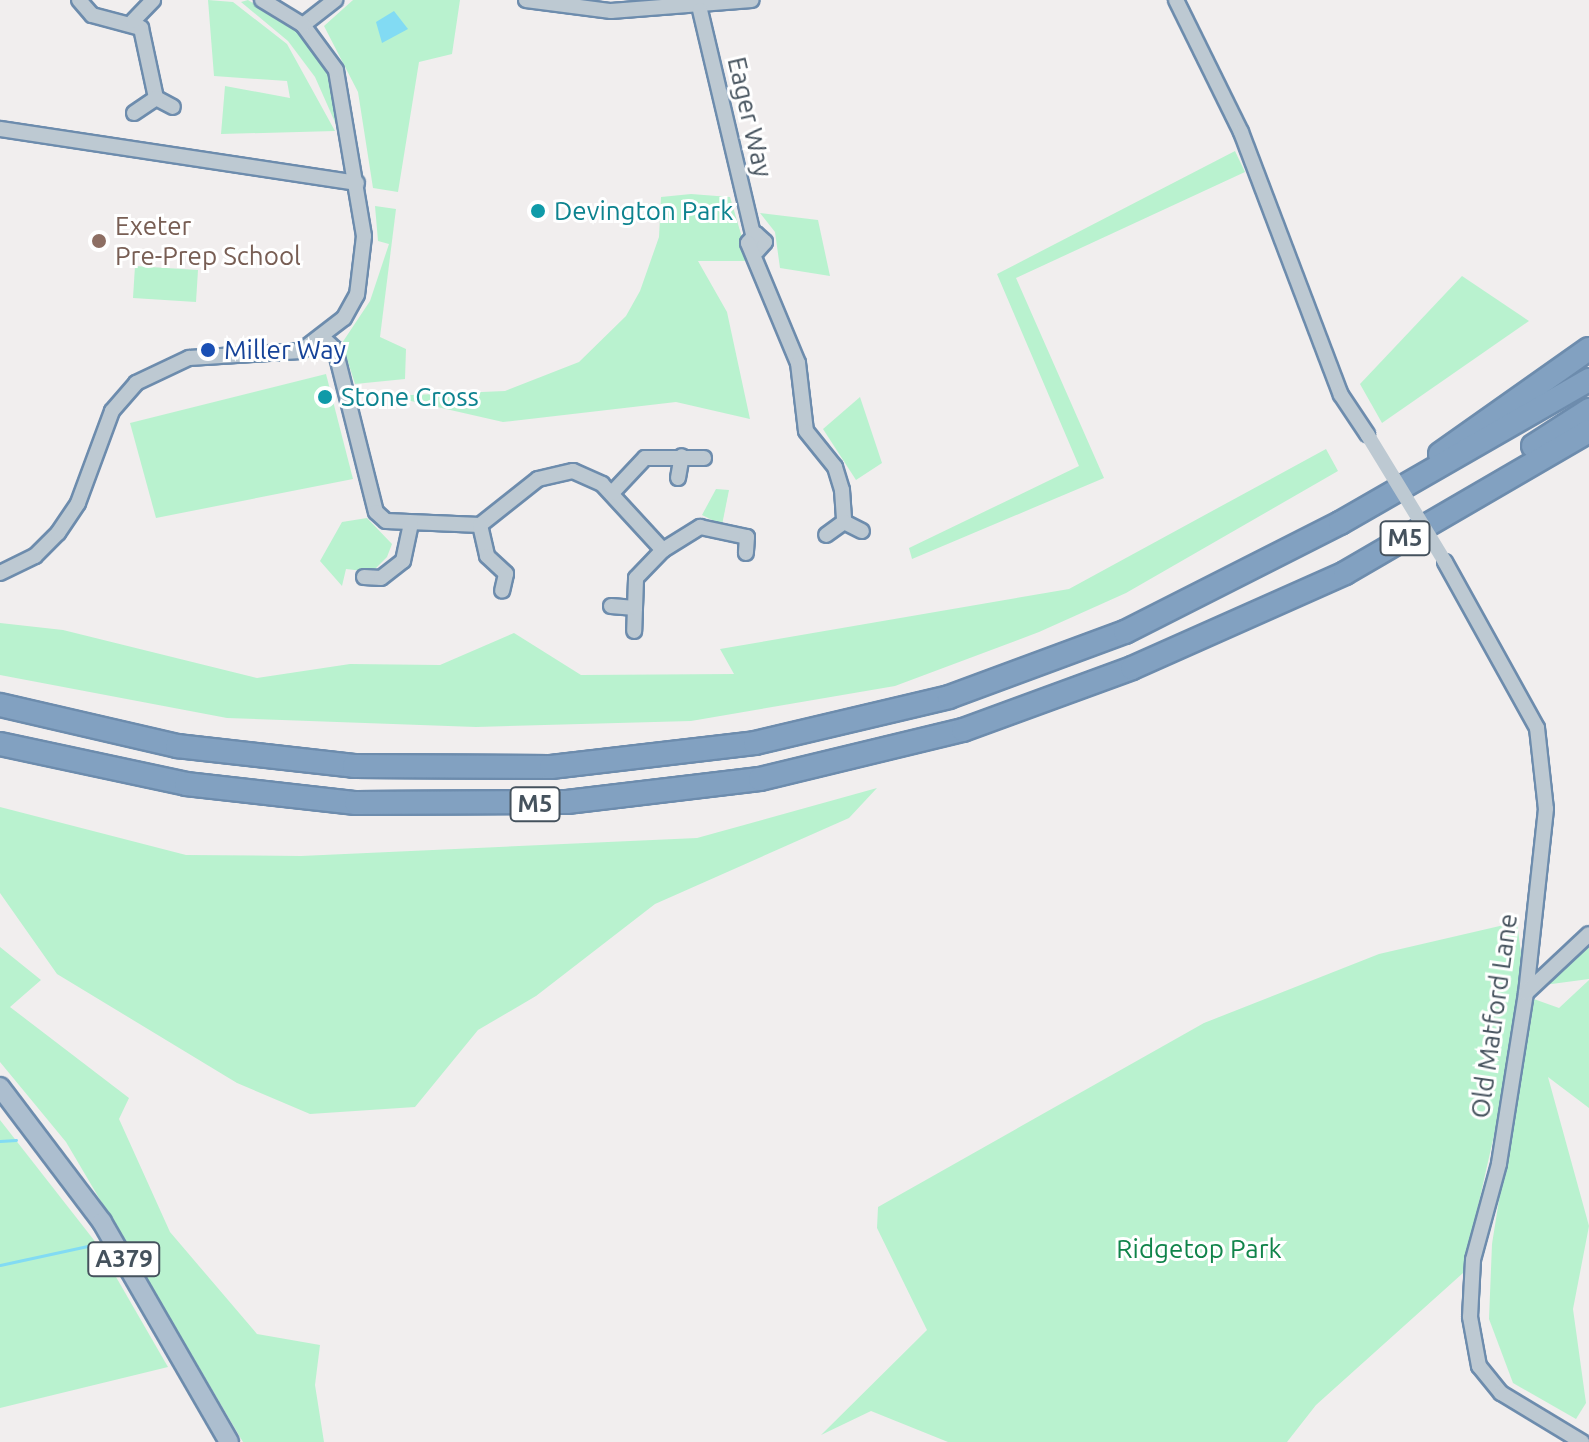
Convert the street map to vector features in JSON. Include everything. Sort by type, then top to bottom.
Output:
[{"type":"highway","name":"M5","points":[[1340,523],[1589,349]]},
{"type":"highway","name":"M5","points":[[0,705],[177,746],[354,766],[523,768],[662,756],[858,721],[1053,661],[1340,523],[1589,380]]},
{"type":"highway","name":"M5","points":[[1214,631],[1589,412]]},
{"type":"highway","name":"M5","points":[[0,744],[186,784],[356,803],[502,806],[654,795],[867,757],[963,730],[1214,631],[1345,573],[1589,431]]},
{"type":"main road","name":"A379","points":[[0,1087],[102,1222],[229,1442]]},
{"type":"street","points":[[79,0],[92,15],[133,21]]},
{"type":"street","points":[[133,21],[153,0]]},
{"type":"street","points":[[0,573],[35,556],[58,533],[78,503],[112,411],[136,383],[189,358],[281,357],[323,338],[357,295],[364,236],[336,70],[303,25],[262,0]]},
{"type":"street","points":[[303,25],[335,0]]},
{"type":"street","points":[[526,0],[611,11],[700,10],[752,0]]},
{"type":"street","name":"Old Matford Lane","points":[[1176,0],[1241,132],[1341,395],[1445,562],[1537,728],[1546,809],[1526,993],[1499,1164],[1473,1260],[1470,1317],[1479,1366],[1501,1393],[1582,1442]]},
{"type":"street","name":"Eager Way","points":[[700,10],[753,235],[748,243],[757,251],[798,363],[802,419],[835,467],[844,522]]},
{"type":"street","points":[[133,21],[154,65],[156,98]]},
{"type":"street","points":[[156,98],[173,107]]},
{"type":"street","points":[[134,113],[156,98]]},
{"type":"street","points":[[0,129],[357,183]]},
{"type":"street","points":[[323,338],[335,349],[376,512],[386,521],[480,525],[559,471],[585,474],[612,493],[663,550]]},
{"type":"street","points":[[678,478],[682,456]]},
{"type":"street","points":[[612,493],[645,458],[704,458]]},
{"type":"street","points":[[826,535],[844,522],[862,531]]},
{"type":"street","points":[[364,577],[381,578],[409,554],[411,524]]},
{"type":"street","points":[[480,525],[487,556],[511,569],[502,591]]},
{"type":"street","points":[[634,631],[636,578],[663,550],[700,527],[748,529],[746,553]]},
{"type":"street","points":[[381,578],[383,594]]},
{"type":"street","points":[[611,606],[635,608]]},
{"type":"street","points":[[1526,993],[1589,934]]},
{"type":"green space","points":[[208,0],[233,2],[287,44],[335,131],[221,134],[225,86],[290,98],[287,81],[214,76]]},
{"type":"green space","points":[[248,0],[305,35],[327,66],[347,162],[344,169],[338,129],[315,77],[288,41],[241,2]]},
{"type":"green space","points":[[353,0],[460,0],[452,54],[419,62],[398,192],[373,188],[358,92],[324,26]]},
{"type":"green space","points":[[1235,151],[1245,172],[1016,278],[1104,478],[912,559],[909,548],[1079,466],[997,274]]},
{"type":"green space","points":[[691,194],[730,197],[749,261],[698,261],[727,312],[750,419],[676,402],[503,422],[389,396],[505,391],[579,362],[626,316],[640,291],[659,237],[661,197]]},
{"type":"green space","points":[[375,206],[396,209],[380,337],[406,349],[405,379],[355,384],[342,343],[370,301],[389,244],[378,241]]},
{"type":"green space","points":[[760,213],[818,220],[830,276],[780,268],[775,232]]},
{"type":"green space","points":[[135,266],[198,270],[196,302],[133,298]]},
{"type":"green space","points":[[1462,276],[1529,321],[1382,423],[1360,384]]},
{"type":"green space","points":[[326,374],[353,479],[156,518],[130,423]]},
{"type":"green space","points":[[860,397],[882,463],[856,480],[823,429]]},
{"type":"green space","points":[[1326,449],[1338,471],[1126,593],[1039,632],[895,686],[691,721],[476,727],[227,718],[0,675],[0,623],[63,630],[257,678],[350,664],[440,665],[514,633],[581,675],[734,674],[720,649],[1069,589]]},
{"type":"green space","points":[[716,489],[729,490],[722,525],[702,515]]},
{"type":"green space","points":[[367,518],[392,544],[387,557],[372,572],[346,569],[342,586],[320,561],[342,522]]},
{"type":"green space","points":[[877,788],[849,818],[655,904],[536,996],[478,1030],[415,1107],[310,1114],[237,1083],[57,974],[0,893],[0,807],[186,855],[301,856],[697,838]]},
{"type":"green space","name":"Ridgetop Park","points":[[1517,922],[1526,993],[1463,1273],[1316,1405],[1287,1442],[948,1442],[871,1411],[821,1435],[927,1330],[877,1228],[878,1207],[1204,1023],[1379,954]]},
{"type":"green space","points":[[0,947],[41,980],[10,1007],[129,1098],[119,1119],[170,1232],[257,1334],[320,1345],[315,1385],[324,1442],[243,1442],[66,1142],[0,1062]]},
{"type":"green space","points":[[1589,947],[1589,979],[1544,985]]},
{"type":"green space","points":[[1589,980],[1589,1108],[1548,1077],[1589,1226],[1573,1309],[1586,1403],[1576,1419],[1513,1383],[1489,1319],[1492,1244],[1531,998],[1559,1008]]},
{"type":"green space","points":[[0,1120],[97,1244],[168,1367],[0,1408]]},
{"type":"water","points":[[394,11],[408,29],[382,43],[376,22]]},
{"type":"waterway","points":[[0,1141],[16,1140]]},
{"type":"waterway","points":[[0,1265],[97,1244]]},
{"type":"place","name":"Devington Park","points":[[538,211]]},
{"type":"place","name":"Exeter Pre-Prep School","points":[[99,241]]},
{"type":"place","name":"Miller Way","points":[[208,350]]},
{"type":"place","name":"Stone Cross","points":[[325,397]]}]
